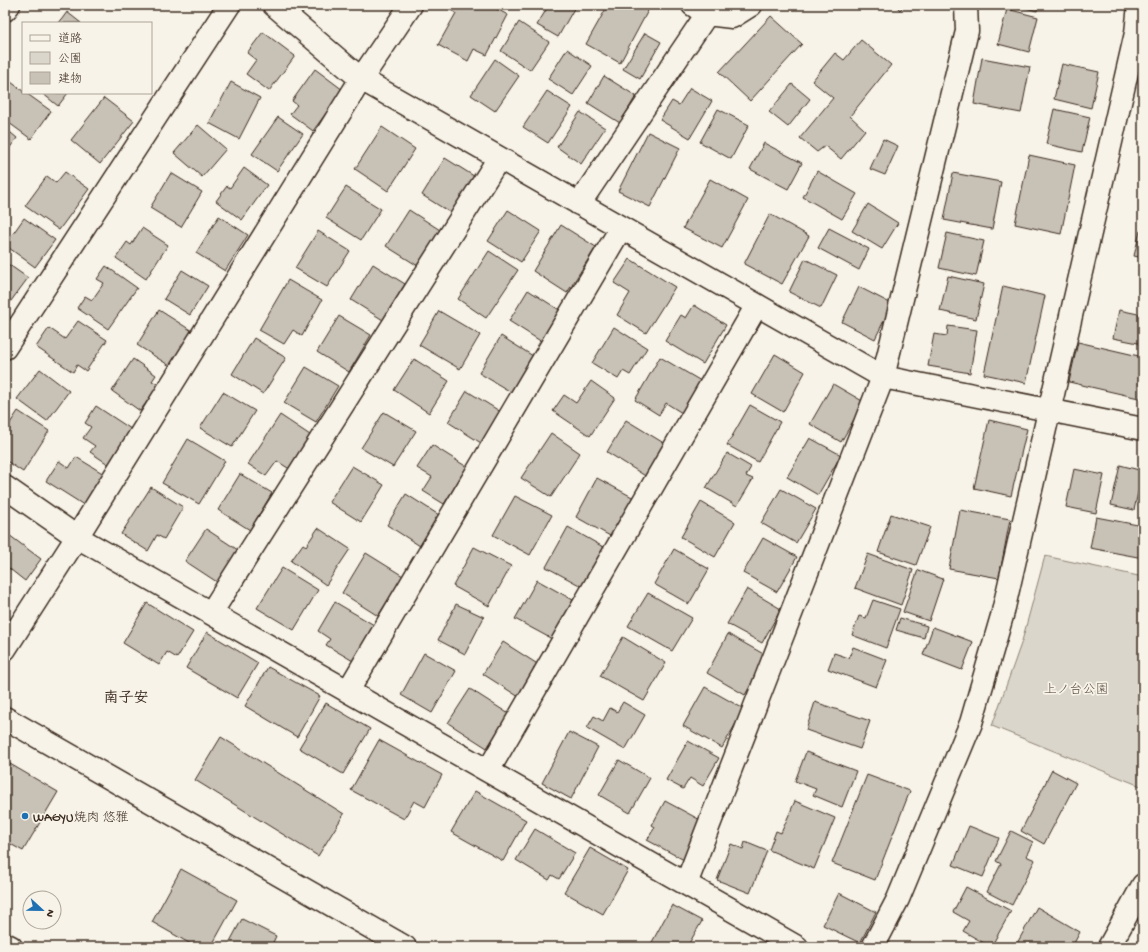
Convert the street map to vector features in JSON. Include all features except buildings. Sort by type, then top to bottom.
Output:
[{"type":"street","points":[[5,10],[9,5]]},
{"type":"street","points":[[5,348],[228,5]]},
{"type":"street","points":[[274,5],[361,79],[883,377],[1143,429]]},
{"type":"street","points":[[5,649],[77,537],[361,79],[411,5]]},
{"type":"street","points":[[579,204],[700,9],[732,17],[751,5]]},
{"type":"street","points":[[686,884],[883,377],[967,31],[966,5]]},
{"type":"street","points":[[873,947],[898,900],[970,723],[1002,616],[1136,33],[1139,5]]},
{"type":"street","points":[[211,613],[499,158]]},
{"type":"street","points":[[348,691],[621,228]]},
{"type":"street","points":[[488,771],[757,305]]},
{"type":"street","points":[[5,487],[77,537],[797,947]]},
{"type":"street","points":[[5,718],[405,947]]},
{"type":"street","points":[[1108,947],[1143,885]]},
{"type":"street","points":[[5,944],[10,947]]},
{"type":"green space","name":"上ノ台公園","points":[[1045,556],[1143,577],[1143,787],[992,726],[1022,641]]},
{"type":"place","name":"WAGYU焼肉 悠雅","points":[[25,816]]},
{"type":"district","name":"南子安","points":[[126,697]]}]
